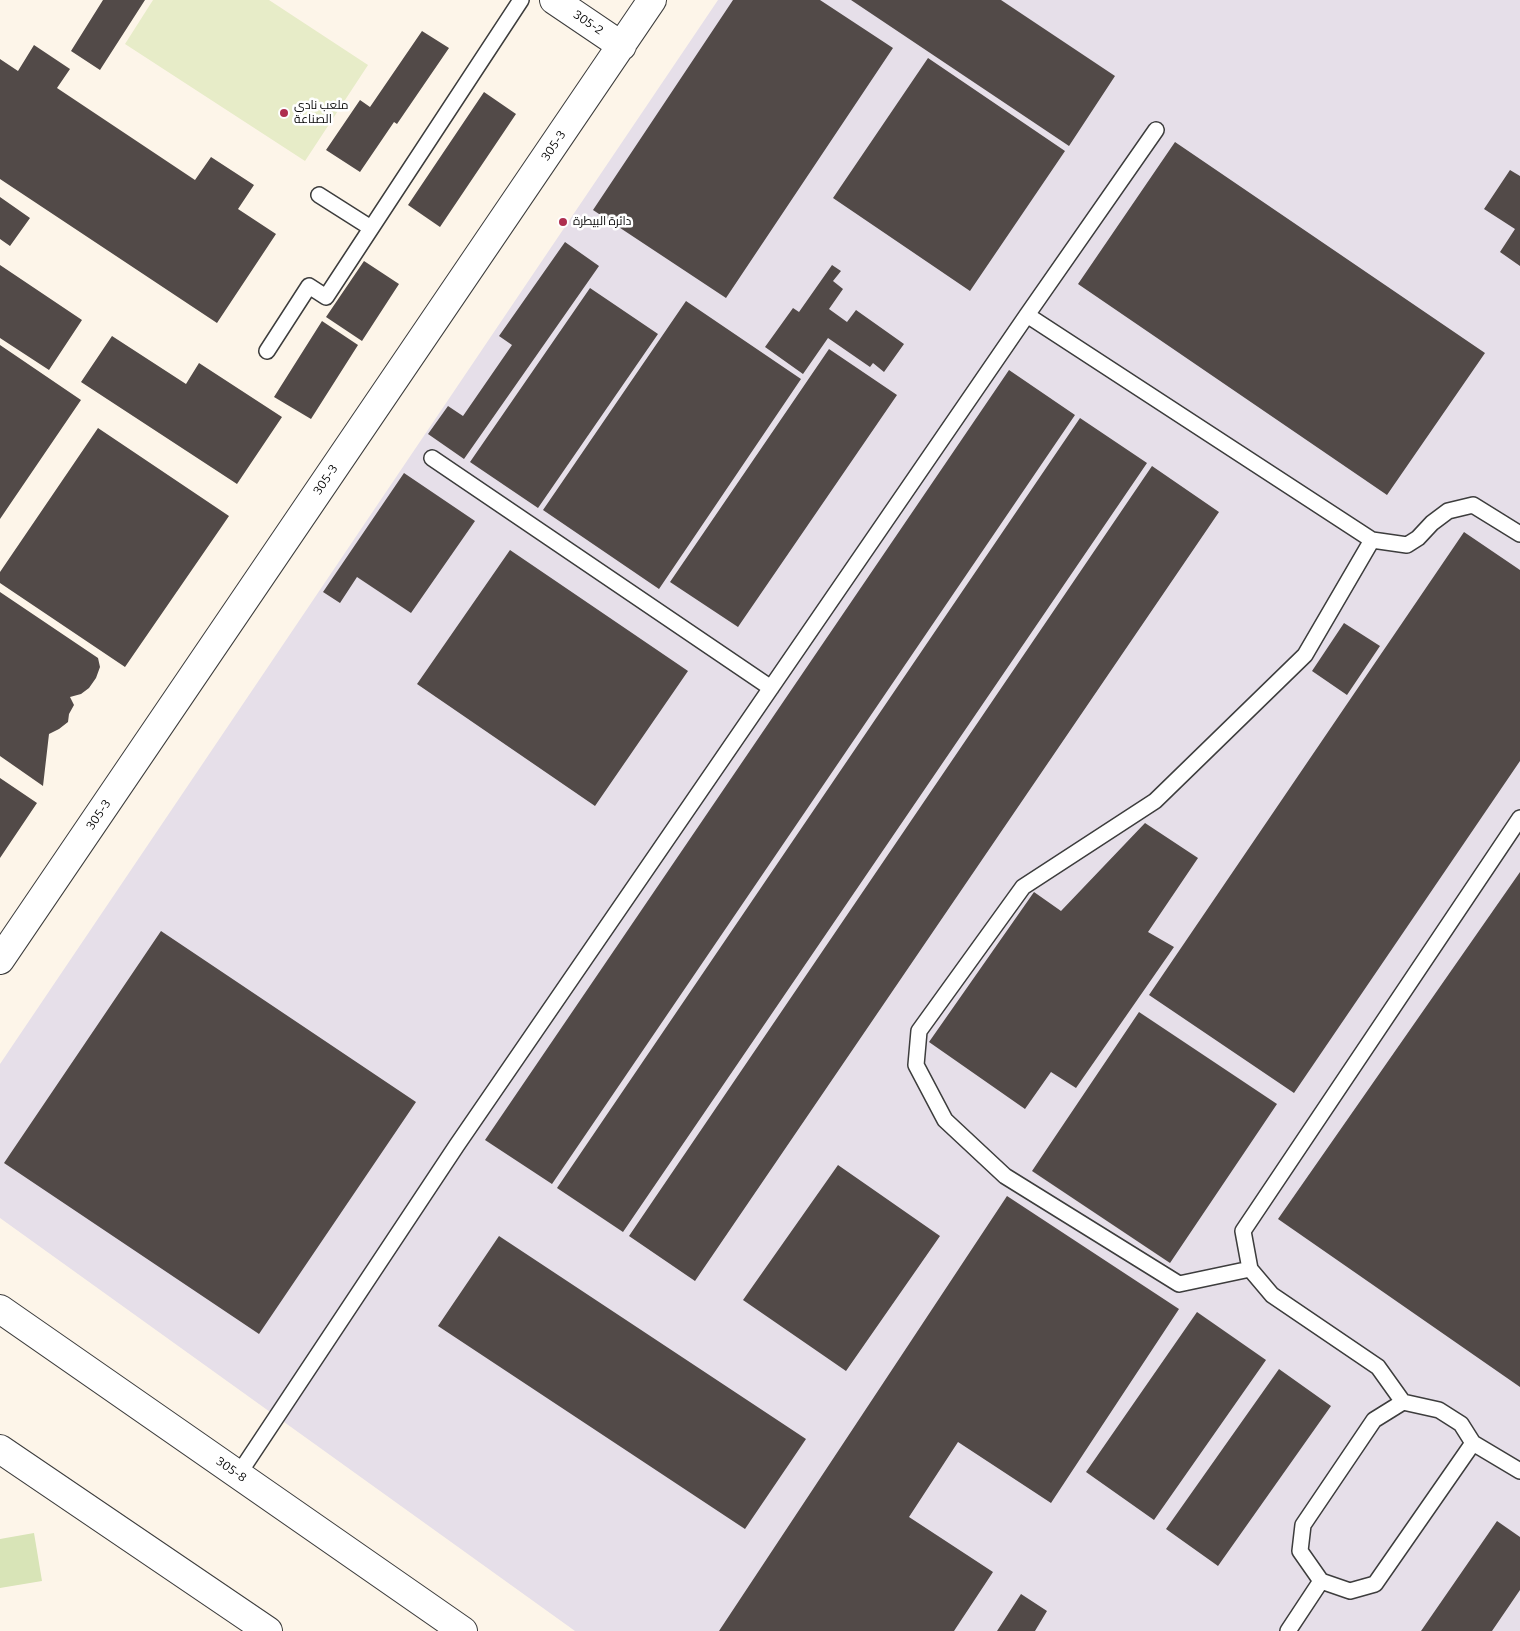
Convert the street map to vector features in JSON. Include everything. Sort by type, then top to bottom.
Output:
[{"type":"street","name":"305-2","points":[[554,0],[622,46]]},
{"type":"street","name":"305-3","points":[[0,960],[652,0]]},
{"type":"street","name":"305-8","points":[[0,1309],[463,1631]]},
{"type":"street","points":[[0,1449],[268,1631]]},
{"type":"lane","points":[[267,351],[309,286],[326,297],[521,0]]},
{"type":"lane","points":[[238,1475],[457,1145],[1156,130]]},
{"type":"lane","points":[[319,195],[371,228]]},
{"type":"lane","points":[[1027,315],[1372,540],[1407,545],[1418,538],[1432,523],[1448,511],[1473,505],[1520,534]]},
{"type":"lane","points":[[432,458],[771,688]]},
{"type":"lane","points":[[1250,1269],[1179,1284],[1006,1176],[945,1120],[916,1065],[919,1031],[1023,887],[1155,801],[1305,655],[1372,540]]},
{"type":"lane","points":[[1520,818],[1243,1232],[1250,1269],[1272,1295],[1378,1367],[1404,1402],[1438,1410],[1461,1424],[1473,1443],[1520,1471]]},
{"type":"lane","points":[[1404,1402],[1374,1420],[1303,1525],[1300,1550],[1321,1580],[1350,1590],[1375,1584],[1473,1443]]},
{"type":"lane","points":[[1288,1631],[1321,1580]]},
{"type":"shaded area","points":[[718,0],[1520,0],[1520,1631],[575,1631],[0,1218],[0,1064]]},
{"type":"green space","name":"ملعب نادي الصناعة","points":[[153,0],[269,0],[368,65],[305,161],[125,44]]},
{"type":"green space","points":[[34,1533],[42,1581],[0,1588],[0,1539]]},
{"type":"building","points":[[103,0],[145,0],[100,70],[71,51]]},
{"type":"building","points":[[733,0],[820,0],[893,48],[726,298],[593,210]]},
{"type":"building","points":[[851,0],[1001,0],[1115,76],[1069,146]]},
{"type":"building","points":[[422,31],[449,48],[397,124],[394,122],[360,172],[326,150],[360,100],[370,107]]},
{"type":"building","points":[[34,45],[70,69],[57,88],[195,180],[211,157],[254,185],[238,209],[276,234],[217,323],[0,179],[0,59],[18,71]]},
{"type":"building","points":[[928,58],[1065,151],[970,291],[833,198]]},
{"type":"building","points":[[484,92],[516,114],[440,227],[408,205]]},
{"type":"building","points":[[1175,142],[1485,353],[1387,495],[1078,284]]},
{"type":"building","points":[[1510,170],[1520,176],[1520,266],[1500,252],[1515,229],[1484,209]]},
{"type":"building","points":[[0,197],[30,218],[10,246],[0,239]]},
{"type":"building","points":[[565,242],[599,266],[464,459],[428,434],[448,406],[463,416],[512,345],[499,336]]},
{"type":"building","points":[[364,261],[399,284],[362,341],[326,317]]},
{"type":"building","points":[[0,265],[82,320],[49,370],[0,338]]},
{"type":"building","points":[[832,265],[841,271],[833,281],[843,289],[829,309],[847,322],[856,310],[904,344],[884,372],[873,363],[870,367],[828,338],[803,374],[765,347],[793,308],[799,312]]},
{"type":"building","points":[[590,288],[658,334],[538,508],[470,462]]},
{"type":"building","points":[[686,301],[801,379],[659,589],[543,510]]},
{"type":"building","points":[[322,321],[358,345],[311,419],[274,397]]},
{"type":"building","points":[[112,336],[186,384],[199,363],[282,417],[237,484],[81,382]]},
{"type":"building","points":[[0,345],[81,400],[0,519]]},
{"type":"building","points":[[829,349],[897,395],[738,627],[670,582]]},
{"type":"building","points":[[1009,370],[1075,415],[552,1184],[485,1140]]},
{"type":"building","points":[[1080,418],[1147,463],[623,1232],[557,1188]]},
{"type":"building","points":[[98,428],[229,516],[125,667],[0,583],[0,572]]},
{"type":"building","points":[[1152,466],[1219,512],[695,1281],[629,1236]]},
{"type":"building","points":[[404,473],[475,521],[411,613],[357,577],[340,603],[323,592]]},
{"type":"building","points":[[1464,532],[1520,570],[1520,761],[1294,1093],[1149,995]]},
{"type":"building","points":[[510,550],[688,671],[595,806],[417,684]]},
{"type":"building","points":[[0,592],[98,658],[100,667],[96,678],[89,688],[81,694],[70,697],[74,705],[69,714],[68,722],[49,734],[43,786],[0,756]]},
{"type":"building","points":[[1344,623],[1380,646],[1347,695],[1312,671]]},
{"type":"building","points":[[0,778],[37,803],[0,858]]},
{"type":"building","points":[[1145,823],[1198,858],[1148,932],[1174,947],[1076,1088],[1051,1072],[1025,1109],[929,1042],[1034,892],[1061,911]]},
{"type":"building","points":[[1520,872],[1520,1387],[1278,1219]]},
{"type":"building","points":[[161,931],[416,1102],[259,1334],[4,1163]]},
{"type":"building","points":[[1139,1012],[1277,1104],[1170,1263],[1032,1171]]},
{"type":"building","points":[[838,1165],[940,1236],[846,1371],[743,1300]]},
{"type":"building","points":[[1007,1196],[1179,1309],[1051,1503],[958,1442],[909,1517],[993,1572],[954,1631],[719,1631]]},
{"type":"building","points":[[499,1236],[806,1439],[745,1529],[438,1326]]},
{"type":"building","points":[[1197,1312],[1266,1360],[1154,1520],[1086,1472]]},
{"type":"building","points":[[1279,1369],[1331,1406],[1218,1566],[1166,1529]]},
{"type":"building","points":[[1497,1521],[1520,1537],[1520,1590],[1492,1631],[1421,1631]]},
{"type":"building","points":[[1021,1594],[1047,1611],[1035,1631],[997,1631]]},
{"type":"place","name":"ملعب نادي الصناعة","points":[[284,113]]},
{"type":"place","name":"دائرة البيطرة","points":[[563,222]]}]
